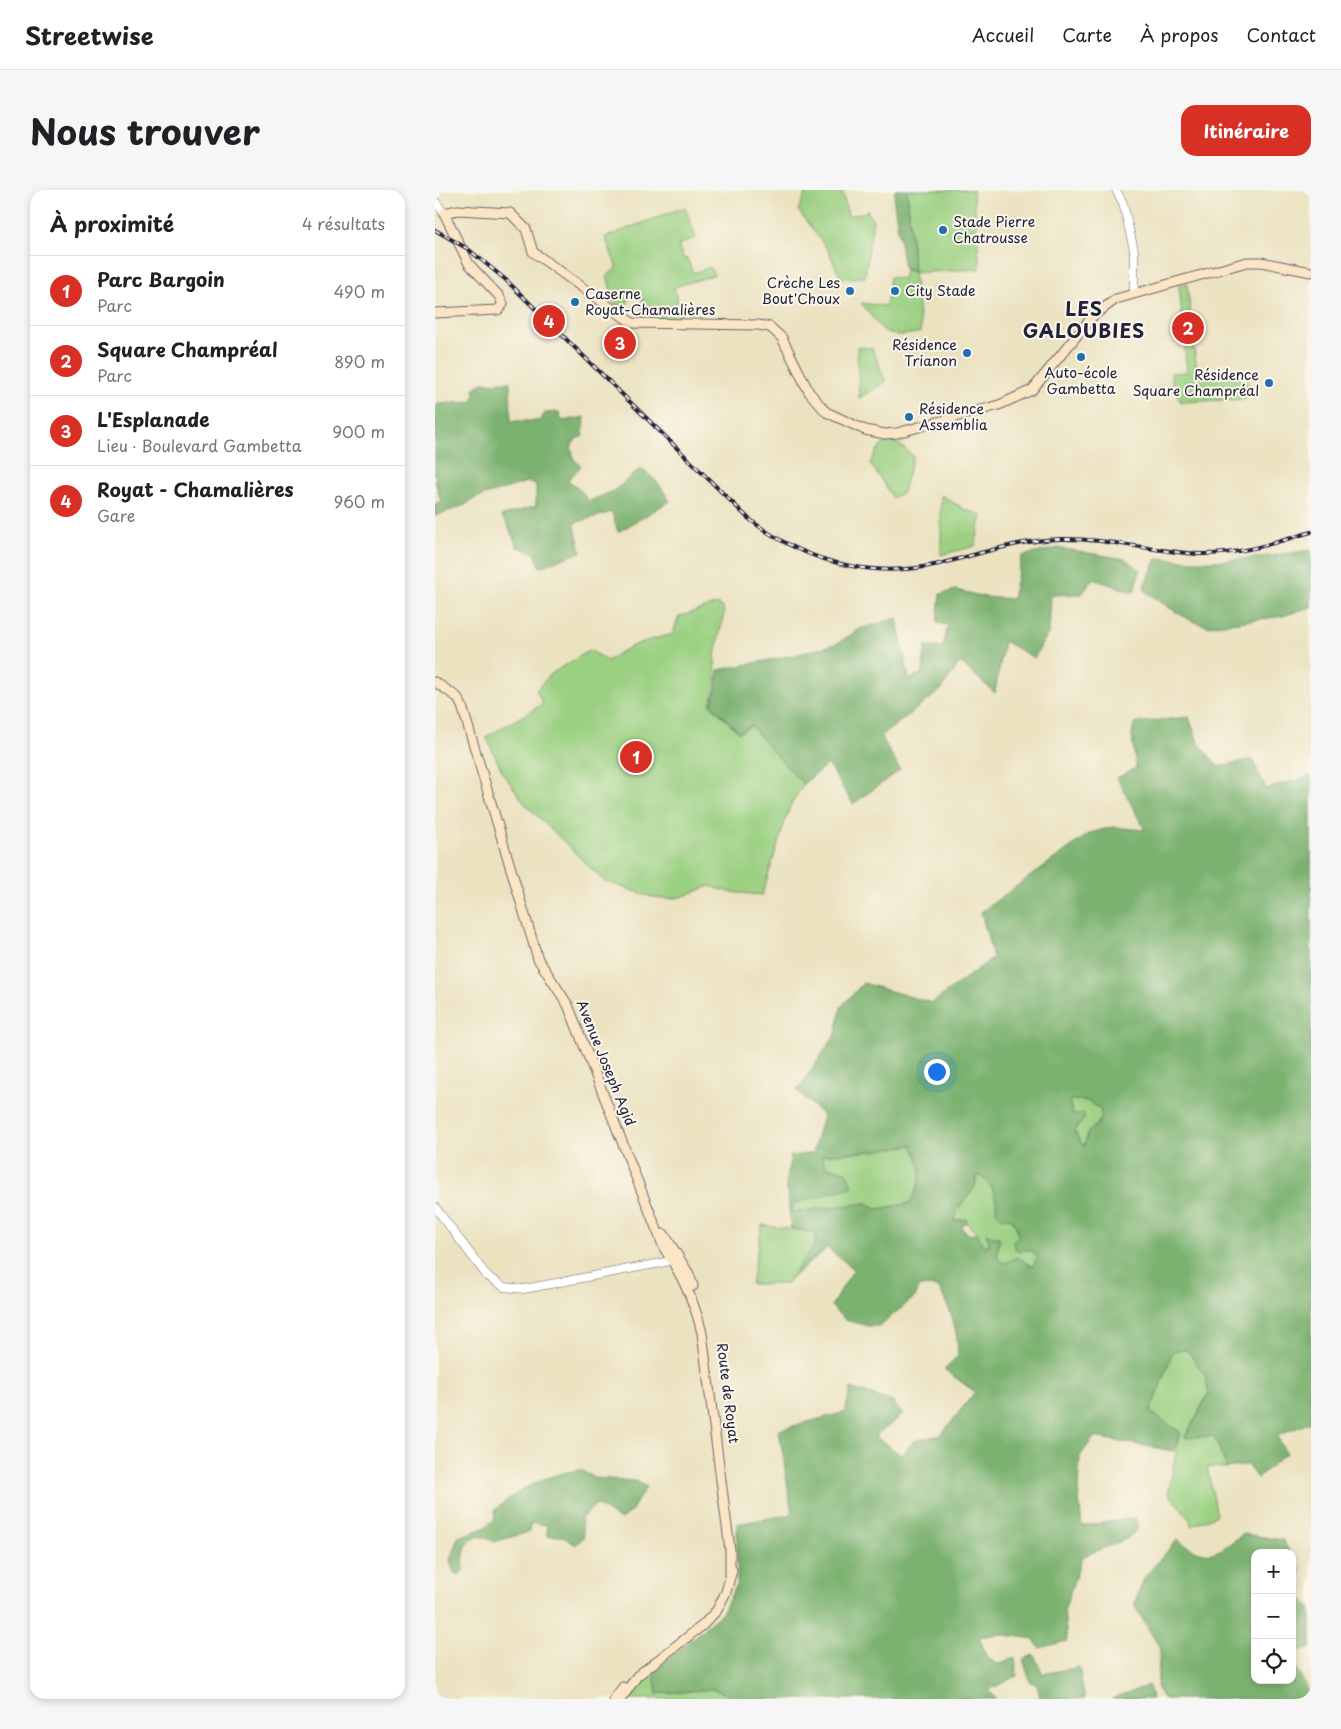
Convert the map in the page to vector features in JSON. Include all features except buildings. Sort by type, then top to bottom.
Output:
[{"type":"main road","points":[[435,313],[498,310],[503,304],[499,296],[469,264],[444,213],[457,210],[510,212],[526,229],[531,250],[632,323],[769,326],[783,338],[809,392],[825,412],[851,425],[885,434],[916,429],[999,405],[1027,393],[1047,374],[1093,316],[1114,300],[1247,262],[1261,262],[1311,272]]},
{"type":"main road","name":"Avenue Joseph Agid","points":[[435,682],[457,697],[462,706],[539,960],[570,1009],[669,1255]]},
{"type":"main road","name":"Route de Royat","points":[[621,1699],[637,1676],[665,1652],[703,1625],[717,1610],[726,1592],[734,1563],[735,1550],[707,1332],[690,1277],[669,1255],[657,1224]]},
{"type":"main road","name":"Route de Royat","points":[[614,1699],[633,1673],[648,1661],[665,1652]]},
{"type":"street","points":[[1116,190],[1123,203],[1134,250],[1134,294]]},
{"type":"street","points":[[435,200],[444,213]]},
{"type":"street","points":[[435,1207],[487,1276],[497,1284],[510,1289],[534,1288],[657,1263],[669,1255]]},
{"type":"street","points":[[657,1263],[669,1255]]},
{"type":"green space","points":[[804,190],[842,190],[848,216],[866,212],[867,209],[869,216],[873,219],[865,277],[841,279],[828,250],[798,210],[805,195]]},
{"type":"green space","points":[[895,190],[907,190],[914,272],[904,269],[894,202]]},
{"type":"green space","name":"Stade Pierre Chatrousse","points":[[907,190],[973,190],[980,269],[914,273],[921,332],[898,335],[885,331],[861,303],[884,306],[887,302],[890,277],[903,279],[905,270],[914,272]]},
{"type":"green space","points":[[685,207],[696,238],[678,245],[684,259],[687,258],[693,273],[710,267],[714,275],[674,287],[683,319],[643,319],[642,297],[631,296],[623,310],[606,296],[611,290],[607,276],[617,268],[605,237]]},
{"type":"green space","points":[[1187,283],[1197,372],[1242,371],[1241,382],[1248,381],[1246,399],[1181,402],[1175,390],[1151,391],[1150,389],[1173,388],[1171,373],[1187,372],[1179,286]]},
{"type":"green space","points":[[857,347],[872,348],[886,382],[859,398]]},
{"type":"green space","points":[[510,382],[511,421],[539,421],[545,413],[559,412],[562,421],[585,417],[583,436],[576,439],[571,447],[574,459],[581,466],[568,480],[589,501],[614,491],[641,468],[658,483],[670,501],[618,532],[612,512],[574,523],[581,552],[540,567],[535,553],[517,547],[508,525],[501,516],[536,506],[536,484],[527,482],[475,498],[465,505],[435,516],[435,504],[441,501],[435,481],[435,407],[438,404],[471,402],[475,395],[474,388],[483,383]]},
{"type":"green space","points":[[887,441],[899,444],[913,456],[903,492],[893,498],[870,463],[878,449]]},
{"type":"green space","points":[[941,495],[966,510],[982,515],[975,546],[941,555]]},
{"type":"green space","points":[[1058,548],[1125,559],[1140,570],[1134,592],[1093,579],[1082,594],[1051,595],[1049,632],[1034,658],[1004,641],[995,693],[960,662],[941,690],[881,736],[900,770],[853,804],[828,764],[803,784],[751,725],[739,732],[711,704],[717,689],[718,670],[795,655],[836,644],[860,629],[897,618],[909,680],[923,672],[925,647],[943,647],[948,625],[937,623],[940,594],[956,590],[985,597],[1012,599],[1022,556]]},
{"type":"green space","points":[[1311,550],[1311,607],[1283,616],[1208,626],[1183,616],[1145,591],[1144,586],[1157,559],[1160,558],[1217,561]]},
{"type":"green space","points":[[717,604],[723,608],[724,613],[715,655],[716,687],[710,704],[739,733],[751,726],[803,784],[789,809],[762,895],[729,892],[710,886],[681,897],[667,899],[652,897],[604,881],[525,804],[503,773],[486,737],[543,704],[536,690],[551,674],[590,650],[607,661],[637,644],[670,635],[673,633],[679,617]]},
{"type":"green space","points":[[1189,717],[1198,742],[1218,767],[1252,759],[1266,789],[1310,776],[1311,778],[1311,1422],[1277,1436],[1286,1453],[1257,1478],[1247,1465],[1227,1468],[1214,1436],[1185,1438],[1209,1394],[1205,1375],[1187,1350],[1173,1351],[1150,1412],[1180,1432],[1174,1451],[1094,1437],[1080,1456],[1078,1489],[1082,1526],[1135,1518],[1138,1529],[1126,1539],[1082,1557],[1064,1611],[1067,1641],[1039,1648],[1034,1639],[1000,1634],[979,1637],[987,1658],[997,1664],[1015,1658],[1017,1676],[989,1690],[996,1699],[739,1699],[713,1689],[657,1694],[654,1671],[722,1613],[737,1584],[737,1524],[792,1514],[779,1430],[845,1412],[851,1388],[893,1402],[903,1415],[875,1436],[901,1455],[914,1441],[941,1435],[975,1392],[944,1369],[958,1356],[958,1347],[953,1320],[938,1287],[920,1286],[915,1297],[879,1326],[868,1326],[845,1320],[831,1306],[854,1269],[827,1248],[789,1280],[816,1243],[816,1233],[791,1228],[786,1179],[791,1156],[813,1153],[823,1115],[797,1091],[836,1034],[841,1007],[863,983],[932,1003],[993,958],[981,912],[1090,833],[1112,827],[1145,830],[1117,778],[1136,768],[1132,735],[1134,723]],"holes":[[[1069,1101],[1089,1101],[1100,1109],[1102,1116],[1097,1125],[1088,1131],[1084,1147],[1074,1131],[1085,1118],[1083,1113],[1073,1115]],[[912,1145],[919,1161],[920,1180],[910,1203],[879,1209],[866,1203],[792,1212],[793,1204],[852,1187],[847,1172],[824,1166],[822,1155],[873,1151]],[[979,1175],[991,1186],[996,1201],[996,1212],[1001,1217],[1012,1219],[1017,1227],[1018,1237],[1013,1242],[1016,1251],[1030,1250],[1038,1257],[1032,1267],[1018,1257],[1004,1263],[999,1260],[997,1253],[1000,1237],[986,1233],[990,1245],[983,1246],[977,1232],[970,1235],[962,1229],[962,1225],[967,1222],[965,1219],[954,1221],[957,1213],[955,1210],[974,1189],[977,1176]]]},
{"type":"green space","points":[[1069,1101],[1089,1101],[1100,1109],[1102,1116],[1097,1125],[1088,1131],[1084,1148],[1074,1131],[1085,1118],[1073,1115]]},
{"type":"green space","points":[[912,1145],[919,1161],[920,1180],[910,1203],[879,1209],[866,1203],[792,1213],[792,1204],[817,1196],[824,1166],[822,1155],[873,1151]]},
{"type":"green space","points":[[977,1175],[983,1177],[991,1186],[1001,1217],[1013,1219],[1024,1249],[1030,1250],[1039,1258],[1032,1267],[1018,1257],[1004,1263],[999,1260],[997,1253],[999,1242],[982,1246],[977,1232],[969,1226],[966,1219],[954,1221],[958,1209],[974,1188]]},
{"type":"green space","points":[[762,1225],[816,1233],[816,1243],[787,1284],[751,1284]]},
{"type":"green space","points":[[1187,1350],[1205,1375],[1209,1392],[1185,1437],[1214,1435],[1227,1468],[1207,1467],[1217,1515],[1191,1526],[1190,1519],[1168,1493],[1180,1432],[1150,1412],[1173,1351]]},
{"type":"green space","points":[[580,1470],[595,1478],[636,1481],[646,1487],[631,1511],[620,1520],[596,1504],[581,1519],[584,1536],[576,1545],[562,1536],[547,1536],[547,1525],[531,1523],[529,1532],[494,1542],[486,1538],[473,1538],[466,1547],[463,1561],[464,1569],[459,1575],[454,1573],[450,1560],[458,1537],[484,1528],[495,1519],[495,1510],[524,1489],[556,1475]]},
{"type":"green space","points":[[1243,1534],[1283,1540],[1288,1549],[1251,1549],[1251,1684],[1296,1684],[1296,1667],[1311,1695],[1311,1699],[1164,1699],[1157,1689],[1160,1648],[1134,1605],[1144,1578],[1177,1540],[1188,1547],[1204,1553],[1218,1551]]},
{"type":"green space","points":[[1296,1562],[1300,1569],[1298,1595],[1311,1609],[1311,1648],[1296,1651]]},
{"type":"green space","points":[[1034,1655],[1043,1674],[1079,1667],[1085,1699],[1040,1699],[1037,1685],[1030,1681],[1023,1659]]},
{"type":"green space","points":[[654,1671],[657,1694],[713,1689],[739,1699],[627,1699],[627,1694]]},
{"type":"green space","points":[[1149,1685],[1152,1699],[1111,1699]]},
{"type":"railway","points":[[435,230],[468,249],[506,280],[748,518],[791,546],[814,556],[862,568],[888,570],[939,564],[999,548],[1045,540],[1079,539],[1182,553],[1214,554],[1256,548],[1311,532]]},
{"type":"place","name":"Stade Pierre Chatrousse","points":[[943,230]]},
{"type":"place","name":"Crèche Les Bout'Choux","points":[[850,291]]},
{"type":"place","name":"City Stade","points":[[895,291]]},
{"type":"place","name":"Caserne Royat-Chamalières","points":[[575,302]]},
{"type":"place","name":"Royat - Chamalières","points":[[549,321]]},
{"type":"place","name":"Square Champréal","points":[[1188,328]]},
{"type":"place","name":"L'Esplanade","points":[[620,343]]},
{"type":"place","name":"Résidence Trianon","points":[[967,353]]},
{"type":"place","name":"Auto-école Gambetta","points":[[1081,357]]},
{"type":"place","name":"Résidence Square Champréal","points":[[1269,383]]},
{"type":"place","name":"Résidence Assemblia","points":[[909,417]]},
{"type":"place","name":"Parc Bargoin","points":[[636,757]]},
{"type":"district","name":"LES GALOUBIES","points":[[1084,320]]}]
